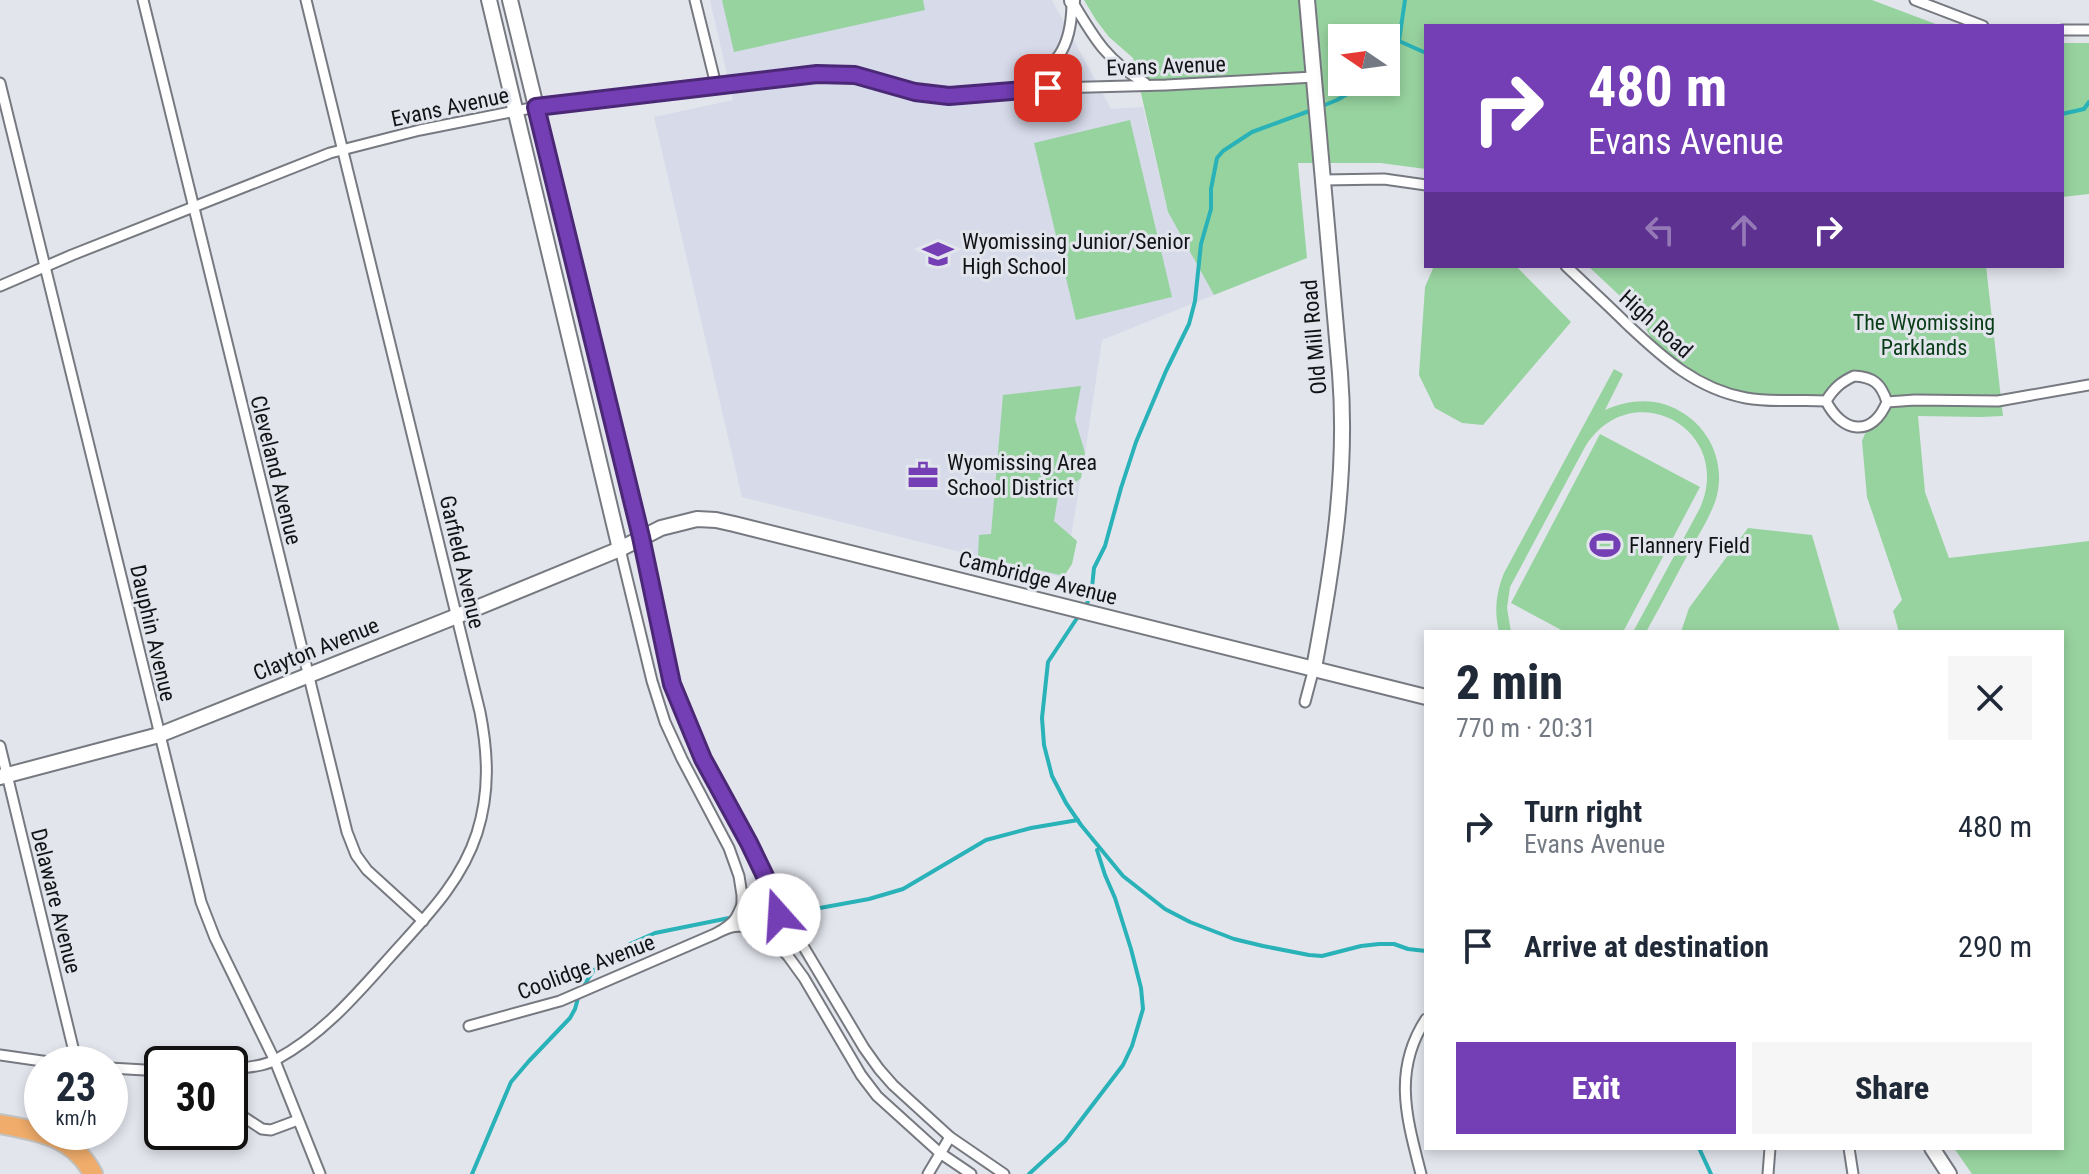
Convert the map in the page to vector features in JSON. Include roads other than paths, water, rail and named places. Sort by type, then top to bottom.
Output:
[{"type":"highway","points":[[0,1113],[24,1118]]},
{"type":"highway","points":[[0,1124],[58,1138],[82,1157],[93,1174]]},
{"type":"highway","points":[[90,1150],[104,1174]]},
{"type":"street","name":"Cleveland Avenue","points":[[143,0],[344,823],[356,855],[375,878],[423,921]]},
{"type":"street","name":"Garfield Avenue","points":[[275,1061],[333,1019],[450,888],[467,858],[482,815],[487,783],[484,735],[457,616],[306,0]]},
{"type":"street","points":[[489,0],[652,681],[665,722],[682,759],[729,848],[739,876],[745,919],[788,956],[877,1096],[940,1153],[971,1174]]},
{"type":"street","points":[[510,0],[641,537],[672,684],[703,759],[777,901],[864,1048],[893,1085],[950,1137],[1004,1174]]},
{"type":"street","points":[[695,0],[716,85]]},
{"type":"street","name":"Old Mill Road","points":[[1307,0],[1341,393],[1342,449],[1339,512],[1314,668]]},
{"type":"street","points":[[1915,0],[1978,24]]},
{"type":"street","points":[[1072,1],[1104,52],[1121,69],[1148,85]]},
{"type":"street","points":[[1016,89],[1041,76],[1059,56],[1071,29],[1072,1]]},
{"type":"street","points":[[2064,30],[2089,30]]},
{"type":"street","name":"Evans Avenue","points":[[0,286],[330,153],[420,130],[536,107],[817,74],[855,75],[932,95],[1314,77]]},
{"type":"street","name":"Dauphin Avenue","points":[[0,83],[201,902],[275,1061],[320,1174]]},
{"type":"street","points":[[1323,180],[1384,179],[1424,185]]},
{"type":"street","name":"High Road","points":[[1568,268],[1661,356],[1705,385],[1749,399],[1826,401]]},
{"type":"street","points":[[1854,376],[1867,377],[1879,385],[1887,402],[1878,419],[1868,426],[1853,426],[1841,421],[1826,401],[1833,389],[1854,376]]},
{"type":"street","points":[[1887,402],[1998,401],[2089,385]]},
{"type":"street","name":"Cambridge Avenue","points":[[641,537],[679,522],[716,520],[1424,696]]},
{"type":"street","name":"Clayton Avenue","points":[[4,776],[159,735],[457,616],[620,549],[641,537]]},
{"type":"street","points":[[1305,702],[1314,668]]},
{"type":"street","name":"Delaware Avenue","points":[[0,746],[4,776],[72,1046]]},
{"type":"street","name":"Coolidge Avenue","points":[[469,1026],[560,1001],[737,925],[765,928],[775,922],[779,911],[777,901],[767,891],[756,891],[746,897],[730,924],[715,934]]},
{"type":"street","points":[[1421,1174],[1406,1114],[1404,1090],[1412,1046],[1424,1022]]},
{"type":"street","points":[[0,1055],[24,1058]]},
{"type":"street","points":[[248,1066],[275,1061]]},
{"type":"street","points":[[248,1120],[262,1129],[271,1130],[298,1120]]},
{"type":"street","points":[[928,1174],[950,1137]]},
{"type":"street","points":[[1768,1174],[1770,1150]]},
{"type":"street","points":[[1849,1150],[1853,1174]]},
{"type":"street","points":[[1933,1150],[1949,1174]]},
{"type":"waterway","points":[[1400,34],[1405,0]]},
{"type":"waterway","points":[[1400,41],[1424,52]]},
{"type":"waterway","points":[[1320,107],[1344,96]]},
{"type":"waterway","points":[[2064,114],[2084,109],[2089,102]]},
{"type":"waterway","points":[[1312,110],[1252,132],[1217,158],[1211,209],[1201,244],[1195,301],[1189,324],[1136,442],[1105,546],[1094,568],[1091,597],[1048,662],[1042,718],[1044,745],[1052,776],[1081,825],[1123,876],[1165,909],[1234,939],[1309,955],[1322,956],[1379,944],[1424,951]]},
{"type":"waterway","points":[[787,914],[869,899],[903,889],[986,840],[1078,820]]},
{"type":"waterway","points":[[1029,1174],[1065,1141],[1123,1065],[1143,1009],[1131,949],[1097,850]]},
{"type":"waterway","points":[[743,915],[778,914]]},
{"type":"waterway","points":[[472,1174],[511,1082],[570,1018],[580,991],[594,970],[630,944],[655,933],[734,917]]},
{"type":"waterway","points":[[1700,1150],[1711,1174]]},
{"type":"place","name":"Wyomissing Junior/Senior High School","points":[[938,254]]},
{"type":"place","name":"Wyomissing Area School District","points":[[923,475]]},
{"type":"place","name":"Flannery Field","points":[[1605,545]]},
{"type":"park label","name":"The Wyomissing Parklands","points":[[1924,334]]}]
